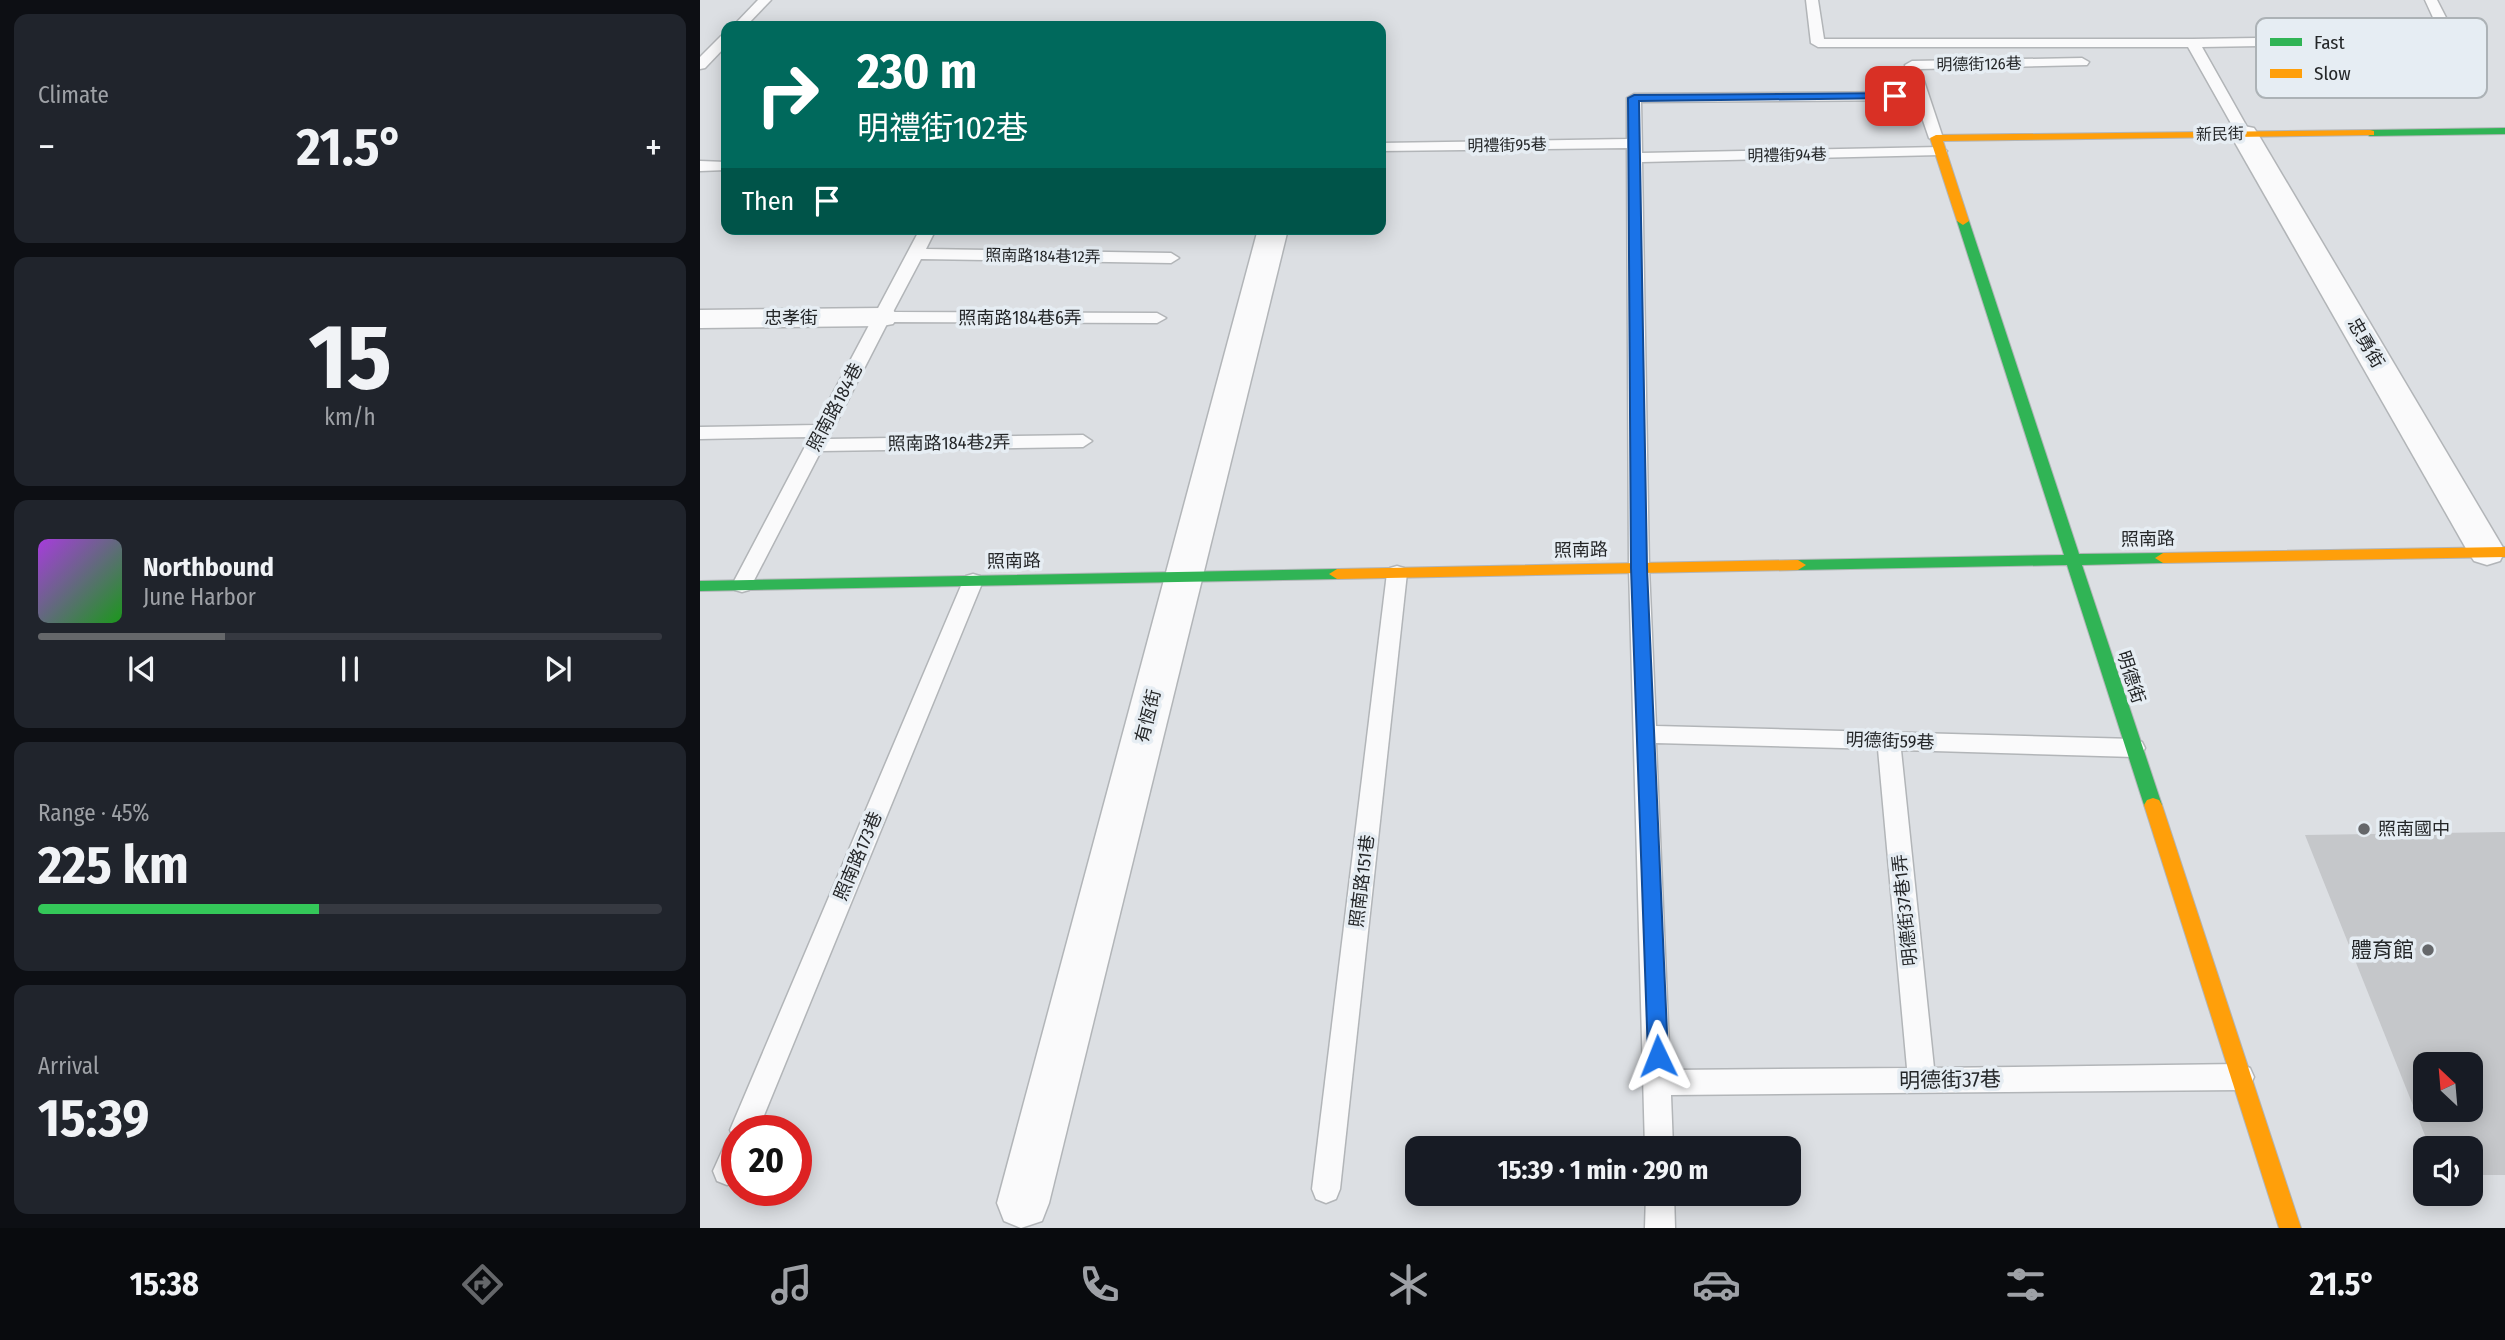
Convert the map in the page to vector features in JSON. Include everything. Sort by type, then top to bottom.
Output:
[{"type":"street","name":"新民街","points":[[1938,145],[2244,134],[2505,131]]},
{"type":"street","name":"忠勇街","points":[[2244,134],[2496,552]]},
{"type":"street","name":"明德街","points":[[1938,145],[2290,1228]]},
{"type":"street","name":"有恆街","points":[[1023,1203],[1271,235]]},
{"type":"street","name":"忠孝街","points":[[700,319],[882,317]]},
{"type":"street","name":"照南路","points":[[700,586],[2496,552]]},
{"type":"lane","points":[[743,21],[765,0]]},
{"type":"lane","points":[[1812,0],[1818,43],[2256,42]]},
{"type":"lane","points":[[2431,0],[2440,18]]},
{"type":"lane","points":[[2193,43],[2244,134]]},
{"type":"lane","points":[[700,65],[721,44]]},
{"type":"lane","name":"明德街126巷","points":[[1938,145],[1912,65],[2082,62]]},
{"type":"lane","points":[[1659,1136],[1639,568],[1634,98],[1922,96]]},
{"type":"lane","name":"明禮街94巷","points":[[1634,151],[1938,145]]},
{"type":"lane","name":"明禮街95巷","points":[[1386,147],[1634,151]]},
{"type":"lane","points":[[700,166],[721,166]]},
{"type":"lane","name":"照南路184巷","points":[[741,585],[925,235]]},
{"type":"lane","name":"照南路184巷12弄","points":[[915,254],[1171,258]]},
{"type":"lane","name":"照南路184巷6弄","points":[[882,317],[1157,318]]},
{"type":"lane","name":"照南路184巷2弄","points":[[700,433],[819,438],[1083,442]]},
{"type":"lane","name":"照南路151巷","points":[[1326,1189],[1397,573]]},
{"type":"lane","name":"照南路173巷","points":[[750,1115],[973,581]]},
{"type":"lane","name":"明德街59巷","points":[[1646,734],[2134,748]]},
{"type":"lane","name":"明德街37巷1弄","points":[[1889,740],[1922,1080]]},
{"type":"lane","name":"明德街37巷","points":[[1659,1083],[2240,1077]]},
{"type":"lane","points":[[1660,1206],[1660,1228]]},
{"type":"building","name":"體育館","points":[[2505,832],[2505,1175],[2483,1175],[2483,1136],[2425,1136],[2420,1122],[2483,1122],[2483,1052],[2413,1052],[2413,1105],[2305,835]]},
{"type":"traffic: fast","points":[[2370,133],[2505,131]]},
{"type":"traffic: fast","points":[[1963,221],[2153,805]]},
{"type":"traffic: fast","points":[[1798,565],[2163,558]]},
{"type":"traffic: fast","points":[[700,586],[1337,574]]},
{"type":"traffic: slow","points":[[1963,221],[1936,138],[2370,133]]},
{"type":"traffic: slow","points":[[2163,558],[2505,552]]},
{"type":"traffic: slow","points":[[1337,574],[1798,565]]},
{"type":"traffic: slow","points":[[2153,805],[2290,1228]]},
{"type":"place","name":"照南國中","points":[[2364,829]]},
{"type":"place","name":"體育館","points":[[2428,950]]},
{"type":"route","points":[[1658,1056],[1639,568],[1634,98],[1895,96]]}]
